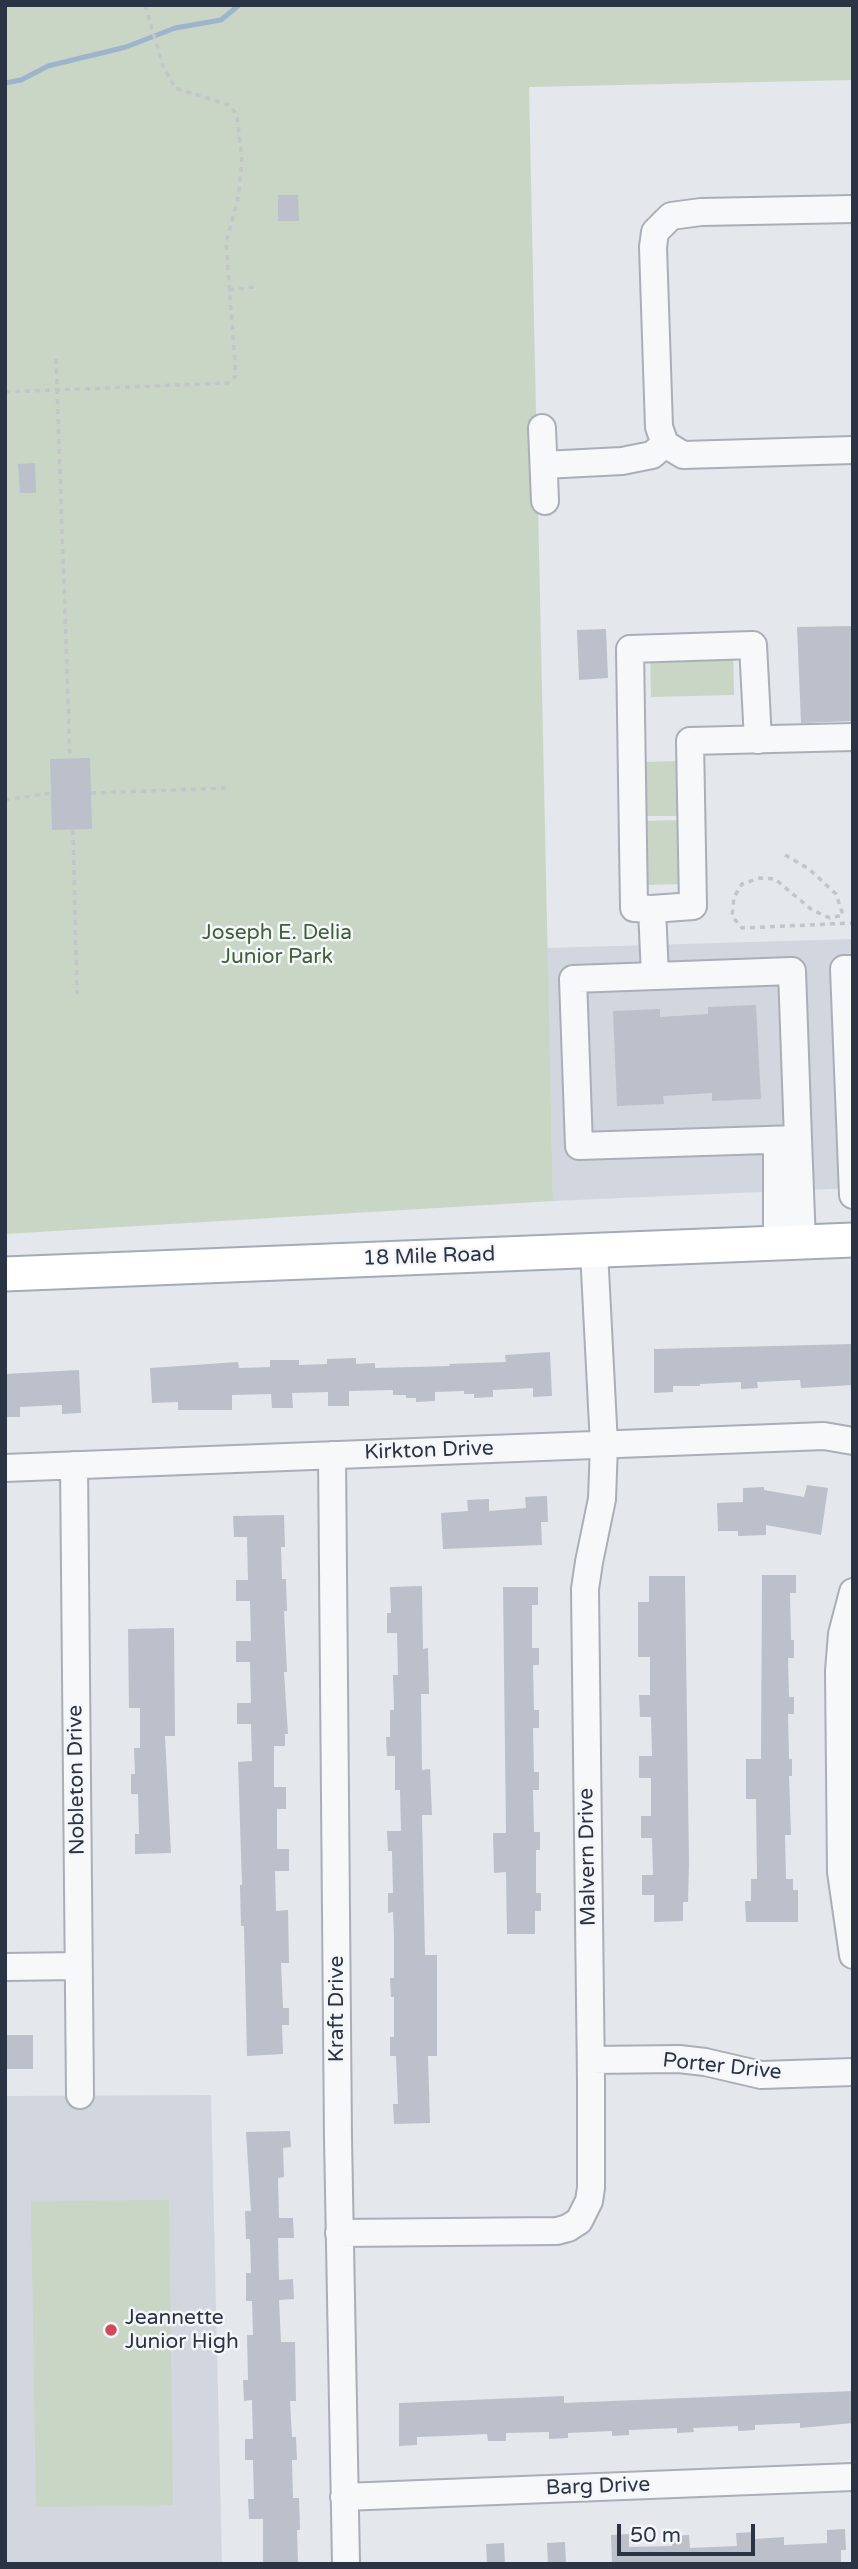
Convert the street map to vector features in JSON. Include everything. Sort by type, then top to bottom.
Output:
[{"type":"main road","name":"18 Mile Road","points":[[5,1274],[853,1240]]},
{"type":"street","points":[[853,209],[701,212],[671,216],[655,232],[653,247],[659,427],[665,444],[683,455],[853,450]]},
{"type":"street","points":[[542,428],[545,501]]},
{"type":"street","points":[[544,465],[622,461],[652,455],[665,444]]},
{"type":"street","points":[[758,740],[753,645],[630,649],[634,908],[693,906],[690,741],[758,740],[853,737]]},
{"type":"street","points":[[652,909],[655,976]]},
{"type":"street","points":[[853,969],[844,969],[853,1195]]},
{"type":"street","points":[[788,1140],[579,1146],[573,979],[792,971],[788,1140],[790,1243]]},
{"type":"street","name":"Malvern Drive","points":[[339,2233],[556,2231],[579,2221],[586,2210],[592,2188],[585,1590],[602,1499],[604,1445],[594,1251]]},
{"type":"street","name":"Kirkton Drive","points":[[5,1468],[824,1436],[853,1441]]},
{"type":"street","name":"Kraft Drive","points":[[332,1455],[339,2233],[346,2564]]},
{"type":"street","name":"Nobleton Drive","points":[[74,1465],[80,2095]]},
{"type":"street","points":[[853,1592],[842,1634],[839,1671],[841,1872],[853,1955]]},
{"type":"street","points":[[5,1967],[78,1966]]},
{"type":"street","name":"Porter Drive","points":[[591,2060],[679,2059],[761,2075],[853,2072]]},
{"type":"street","name":"Barg Drive","points":[[344,2497],[853,2477]]},
{"type":"path","points":[[5,392],[228,383],[233,380],[236,371],[226,243],[238,198],[242,162],[237,115],[229,105],[175,88],[166,72],[145,5]]},
{"type":"path","points":[[229,290],[254,287]]},
{"type":"path","points":[[56,359],[70,758]]},
{"type":"path","points":[[91,793],[229,788]]},
{"type":"path","points":[[5,800],[51,793]]},
{"type":"path","points":[[73,830],[77,994]]},
{"type":"path","points":[[785,855],[808,869],[836,894],[843,915],[830,918],[812,910],[775,879],[760,878],[742,884],[734,897],[732,916],[742,928],[853,923]]},
{"type":"shaded area","points":[[853,939],[853,1188],[553,1201],[547,948]]},
{"type":"shaded area","name":"Jeannette Junior High","points":[[211,2095],[222,2564],[5,2564],[5,2096]]},
{"type":"green space","name":"Joseph E. Delia Junior Park","points":[[5,5],[853,5],[853,80],[529,87],[553,1201],[5,1234]]},
{"type":"green space","points":[[733,646],[734,695],[651,697],[650,648]]},
{"type":"green space","points":[[680,761],[680,816],[642,816],[642,762]]},
{"type":"green space","points":[[682,820],[683,884],[644,885],[643,821]]},
{"type":"green space","points":[[169,2200],[173,2505],[36,2507],[31,2201]]},
{"type":"building","points":[[278,195],[298,195],[299,221],[278,221]]},
{"type":"building","points":[[35,463],[36,493],[20,493],[18,464]]},
{"type":"building","points":[[853,626],[853,721],[801,723],[797,627]]},
{"type":"building","points":[[606,629],[608,678],[579,680],[577,630]]},
{"type":"building","points":[[90,758],[92,829],[52,830],[50,759]]},
{"type":"building","points":[[756,1005],[761,1099],[712,1101],[712,1093],[663,1096],[664,1104],[617,1106],[613,1011],[660,1009],[660,1017],[708,1014],[708,1007]]},
{"type":"building","points":[[853,1344],[853,1385],[801,1388],[800,1380],[757,1382],[758,1388],[741,1389],[741,1382],[673,1386],[673,1392],[654,1393],[654,1349]]},
{"type":"building","points":[[550,1352],[552,1396],[533,1397],[533,1388],[493,1390],[493,1397],[474,1398],[474,1394],[464,1394],[464,1391],[435,1392],[435,1401],[416,1402],[416,1398],[393,1395],[393,1390],[349,1391],[349,1406],[328,1406],[328,1392],[292,1393],[293,1408],[272,1408],[271,1394],[232,1395],[232,1410],[178,1410],[178,1402],[152,1403],[150,1368],[238,1362],[239,1368],[270,1367],[270,1360],[299,1360],[299,1365],[327,1364],[327,1359],[356,1358],[356,1364],[375,1363],[375,1368],[450,1366],[449,1364],[506,1362],[505,1355]]},
{"type":"building","points":[[79,1370],[81,1413],[62,1414],[62,1405],[20,1407],[20,1417],[5,1417],[5,1374]]},
{"type":"building","points":[[807,1485],[828,1488],[821,1535],[766,1525],[766,1535],[738,1536],[738,1531],[718,1531],[717,1503],[743,1502],[743,1488],[764,1487],[764,1490],[804,1497]]},
{"type":"building","points":[[547,1496],[548,1522],[541,1522],[542,1545],[443,1549],[441,1513],[468,1511],[467,1500],[489,1499],[489,1511],[526,1508],[525,1497]]},
{"type":"building","points":[[284,1515],[285,1547],[281,1547],[282,1579],[286,1579],[287,1611],[284,1611],[287,1672],[284,1672],[288,1734],[285,1734],[285,1746],[274,1746],[274,1787],[286,1787],[286,1809],[277,1809],[277,1849],[289,1849],[289,1871],[275,1871],[276,1911],[288,1910],[289,1963],[281,1963],[283,2008],[289,2008],[289,2025],[282,2025],[283,2054],[247,2056],[238,1762],[252,1761],[251,1724],[237,1724],[237,1703],[251,1703],[250,1662],[236,1662],[236,1641],[251,1641],[250,1601],[236,1601],[236,1580],[248,1580],[247,1537],[234,1537],[233,1516]]},
{"type":"building","points":[[762,1575],[796,1575],[796,1593],[790,1593],[794,1658],[788,1658],[789,1697],[794,1697],[794,1714],[788,1714],[789,1759],[792,1759],[792,1776],[789,1776],[791,1835],[785,1835],[786,1879],[793,1879],[793,1890],[798,1890],[798,1922],[746,1922],[745,1901],[751,1901],[751,1879],[757,1879],[756,1799],[746,1799],[746,1759],[761,1759]]},
{"type":"building","points":[[649,1576],[685,1576],[689,1863],[688,1902],[683,1902],[683,1921],[654,1922],[654,1895],[642,1895],[642,1875],[653,1875],[652,1838],[641,1838],[641,1816],[651,1816],[651,1778],[639,1778],[639,1756],[652,1756],[651,1717],[640,1717],[639,1695],[650,1695],[650,1657],[638,1657],[638,1602],[649,1602]]},
{"type":"building","points":[[422,1586],[423,1649],[428,1648],[429,1694],[421,1694],[422,1770],[430,1769],[432,1815],[422,1815],[425,1955],[437,1955],[437,2056],[428,2056],[430,2123],[394,2124],[393,2104],[398,2104],[396,2056],[390,2056],[390,2037],[394,2037],[394,1997],[391,1997],[390,1978],[394,1978],[394,1939],[393,1912],[388,1913],[388,1893],[393,1893],[392,1851],[388,1851],[387,1831],[401,1831],[400,1790],[395,1790],[395,1756],[387,1756],[386,1737],[390,1737],[390,1710],[394,1710],[393,1675],[398,1675],[397,1633],[387,1633],[387,1613],[391,1613],[390,1587]]},
{"type":"building","points":[[503,1587],[538,1587],[538,1605],[532,1605],[532,1648],[539,1648],[539,1665],[533,1665],[534,1710],[539,1710],[539,1728],[533,1728],[534,1772],[539,1772],[539,1790],[533,1790],[534,1832],[540,1832],[540,1850],[536,1850],[536,1893],[541,1893],[541,1911],[535,1911],[535,1934],[507,1934],[506,1872],[494,1873],[493,1833],[506,1833]]},
{"type":"building","points":[[174,1628],[175,1736],[165,1736],[171,1853],[135,1854],[135,1834],[139,1834],[138,1794],[131,1794],[131,1774],[135,1774],[134,1748],[140,1748],[140,1708],[129,1708],[128,1629]]},
{"type":"building","points":[[5,2035],[33,2035],[33,2069],[5,2069]]},
{"type":"building","points":[[290,2131],[291,2147],[283,2148],[284,2177],[278,2178],[279,2218],[293,2218],[294,2238],[278,2238],[279,2280],[293,2279],[294,2299],[279,2300],[281,2342],[295,2342],[296,2401],[290,2401],[292,2437],[296,2437],[297,2460],[292,2460],[293,2498],[299,2498],[298,2564],[263,2564],[263,2519],[249,2519],[248,2499],[254,2499],[253,2460],[245,2460],[245,2439],[253,2439],[252,2400],[244,2401],[243,2380],[248,2380],[247,2335],[253,2335],[252,2301],[246,2301],[246,2273],[251,2273],[250,2239],[246,2239],[245,2211],[251,2211],[246,2132]]},
{"type":"building","points":[[853,2391],[853,2423],[800,2428],[800,2423],[755,2425],[755,2430],[738,2431],[738,2426],[693,2428],[694,2432],[677,2433],[677,2428],[629,2430],[629,2435],[612,2436],[612,2431],[568,2433],[568,2438],[549,2439],[549,2432],[506,2433],[506,2441],[488,2441],[487,2434],[417,2437],[417,2445],[399,2446],[399,2403],[564,2396],[564,2403]]},
{"type":"building","points":[[845,2529],[846,2550],[841,2550],[841,2564],[612,2564],[611,2535],[629,2534],[629,2547],[672,2546],[672,2536],[689,2535],[690,2548],[737,2546],[736,2533],[754,2532],[755,2539],[784,2537],[784,2545],[827,2543],[827,2530]]},
{"type":"building","points":[[565,2542],[566,2564],[548,2564],[547,2543]]},
{"type":"building","points":[[504,2543],[505,2564],[487,2564],[486,2544]]},
{"type":"waterway","points":[[5,83],[21,80],[48,66],[126,47],[175,28],[221,20],[239,5]]},
{"type":"place","name":"Jeannette Junior High","points":[[111,2330]]}]
